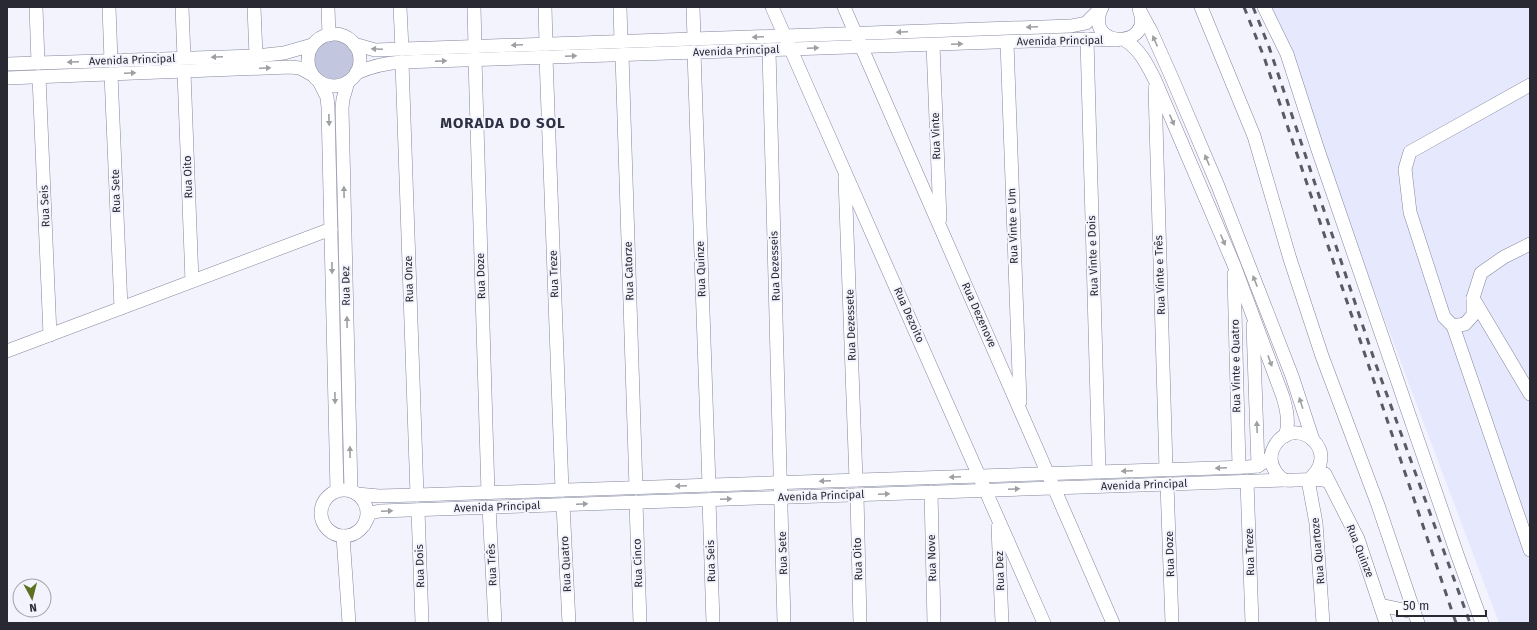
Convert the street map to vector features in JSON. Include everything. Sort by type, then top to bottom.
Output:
[{"type":"street","points":[[36,7],[38,63]]},
{"type":"street","points":[[109,7],[111,61]]},
{"type":"street","points":[[182,7],[184,58]]},
{"type":"street","points":[[254,7],[256,56]]},
{"type":"street","points":[[328,7],[329,35],[317,40],[312,45],[307,60],[326,97],[328,107],[337,491],[324,501],[321,508],[321,516],[328,530],[343,536],[349,623]]},
{"type":"street","name":"Rua Onze","points":[[400,7],[416,495]]},
{"type":"street","name":"Rua Doze","points":[[474,7],[488,493]]},
{"type":"street","points":[[545,7],[546,44]]},
{"type":"street","points":[[620,7],[621,42]]},
{"type":"street","points":[[693,7],[694,39]]},
{"type":"street","name":"Rua Dezoito","points":[[772,7],[1044,623]]},
{"type":"street","name":"Rua Dezenove","points":[[844,7],[1114,623]]},
{"type":"street","name":"Avenida Principal","points":[[329,35],[339,35],[347,38],[354,44],[402,56],[475,53],[546,44],[1071,26],[1086,23],[1102,7]]},
{"type":"street","name":"Avenida Principal","points":[[1102,7],[1098,20],[1104,34],[1110,38],[1121,40],[1136,48],[1155,80],[1234,264],[1253,313],[1286,409],[1287,431],[1285,436]]},
{"type":"street","points":[[1201,7],[1254,136],[1290,259],[1322,356],[1378,505],[1416,618]]},
{"type":"street","points":[[1264,7],[1287,54],[1320,155],[1482,623]]},
{"type":"street","points":[[1121,40],[1131,37],[1140,28],[1141,15],[1138,8]]},
{"type":"street","points":[[1138,8],[1151,31],[1218,186],[1292,376],[1313,440],[1320,453],[1320,463],[1314,475],[1308,480]]},
{"type":"street","name":"Rua Vinte e Dois","points":[[1087,40],[1099,472]]},
{"type":"street","name":"Avenida Principal","points":[[475,53],[546,57],[1007,42],[1121,40]]},
{"type":"street","name":"Rua Vinte e Um","points":[[1007,42],[1020,409]]},
{"type":"street","points":[[352,78],[359,66],[360,58],[354,44]]},
{"type":"street","name":"Avenida Principal","points":[[7,64],[256,56],[284,54],[312,45]]},
{"type":"street","name":"Rua Vinte","points":[[933,45],[940,227]]},
{"type":"street","name":"Rua Dezesseis","points":[[769,50],[781,483]]},
{"type":"street","name":"Rua Quinze","points":[[694,52],[709,485]]},
{"type":"street","name":"Rua Catorze","points":[[622,55],[636,488]]},
{"type":"street","name":"Avenida Principal","points":[[7,78],[290,67],[300,68],[316,78],[334,86],[341,85],[369,67],[402,56]]},
{"type":"street","name":"Rua Treze","points":[[546,57],[562,490]]},
{"type":"street","name":"Rua Oito","points":[[184,72],[192,282]]},
{"type":"street","name":"Rua Sete","points":[[111,74],[120,308]]},
{"type":"street","name":"Rua Seis","points":[[39,77],[50,335]]},
{"type":"street","name":"Rua Dez","points":[[352,78],[343,99],[342,108],[354,493]]},
{"type":"street","name":"Rua Vinte e Três","points":[[1155,80],[1166,469]]},
{"type":"street","points":[[1530,85],[1410,152],[1405,169],[1410,212],[1444,316],[1453,326],[1530,550]]},
{"type":"street","name":"Rua Dezessete","points":[[845,171],[856,480]]},
{"type":"street","points":[[7,351],[331,229]]},
{"type":"street","points":[[1453,326],[1465,324],[1473,315],[1473,298],[1481,273],[1504,257],[1530,244]]},
{"type":"street","name":"Rua Vinte e Quatro","points":[[1234,264],[1239,467]]},
{"type":"street","points":[[1473,298],[1530,394]]},
{"type":"street","points":[[1253,313],[1258,466]]},
{"type":"street","points":[[1285,480],[1275,471],[1271,457],[1275,445],[1285,436],[1297,433],[1308,436],[1313,440]]},
{"type":"street","points":[[1258,466],[1271,457]]},
{"type":"street","name":"Rua Quinze","points":[[1320,463],[1358,539],[1386,623]]},
{"type":"street","name":"Avenida Principal","points":[[337,491],[379,496],[416,495],[1258,466]]},
{"type":"street","name":"Avenida Principal","points":[[343,536],[354,533],[364,525],[370,513],[374,512],[1247,481],[1321,479],[1328,481]]},
{"type":"street","name":"Rua Quartoze","points":[[1308,480],[1316,522],[1323,623]]},
{"type":"street","name":"Rua Treze","points":[[1247,481],[1252,623]]},
{"type":"street","name":"Rua Sete","points":[[781,483],[784,623]]},
{"type":"street","name":"Rua Doze","points":[[1168,484],[1172,623]]},
{"type":"street","name":"Rua Nove","points":[[930,492],[934,623]]},
{"type":"street","points":[[354,493],[366,505],[367,512],[364,525]]},
{"type":"street","name":"Rua Oito","points":[[857,495],[860,623]]},
{"type":"street","name":"Rua Seis","points":[[709,500],[713,623]]},
{"type":"street","name":"Rua Cinco","points":[[636,502],[640,623]]},
{"type":"street","name":"Rua Quatro","points":[[563,505],[569,623]]},
{"type":"street","name":"Rua Três","points":[[488,507],[495,623]]},
{"type":"street","name":"Rua Dois","points":[[418,510],[422,623]]},
{"type":"street","name":"Rua Dez","points":[[998,518],[1002,623]]},
{"type":"street","points":[[1380,605],[1416,618]]},
{"type":"shaded area","points":[[1267,7],[1530,7],[1530,623],[1499,623]]},
{"type":"shaded area","points":[[330,39],[338,39],[346,42],[352,48],[355,60],[352,72],[346,78],[338,81],[330,81],[322,78],[316,72],[313,64],[313,56],[316,48],[322,42]]},
{"type":"railway","points":[[1244,7],[1264,57],[1456,623]]},
{"type":"railway","points":[[1253,7],[1269,47],[1375,362],[1470,623]]},
{"type":"district","name":"MORADA DO SOL","points":[[503,123]]}]
